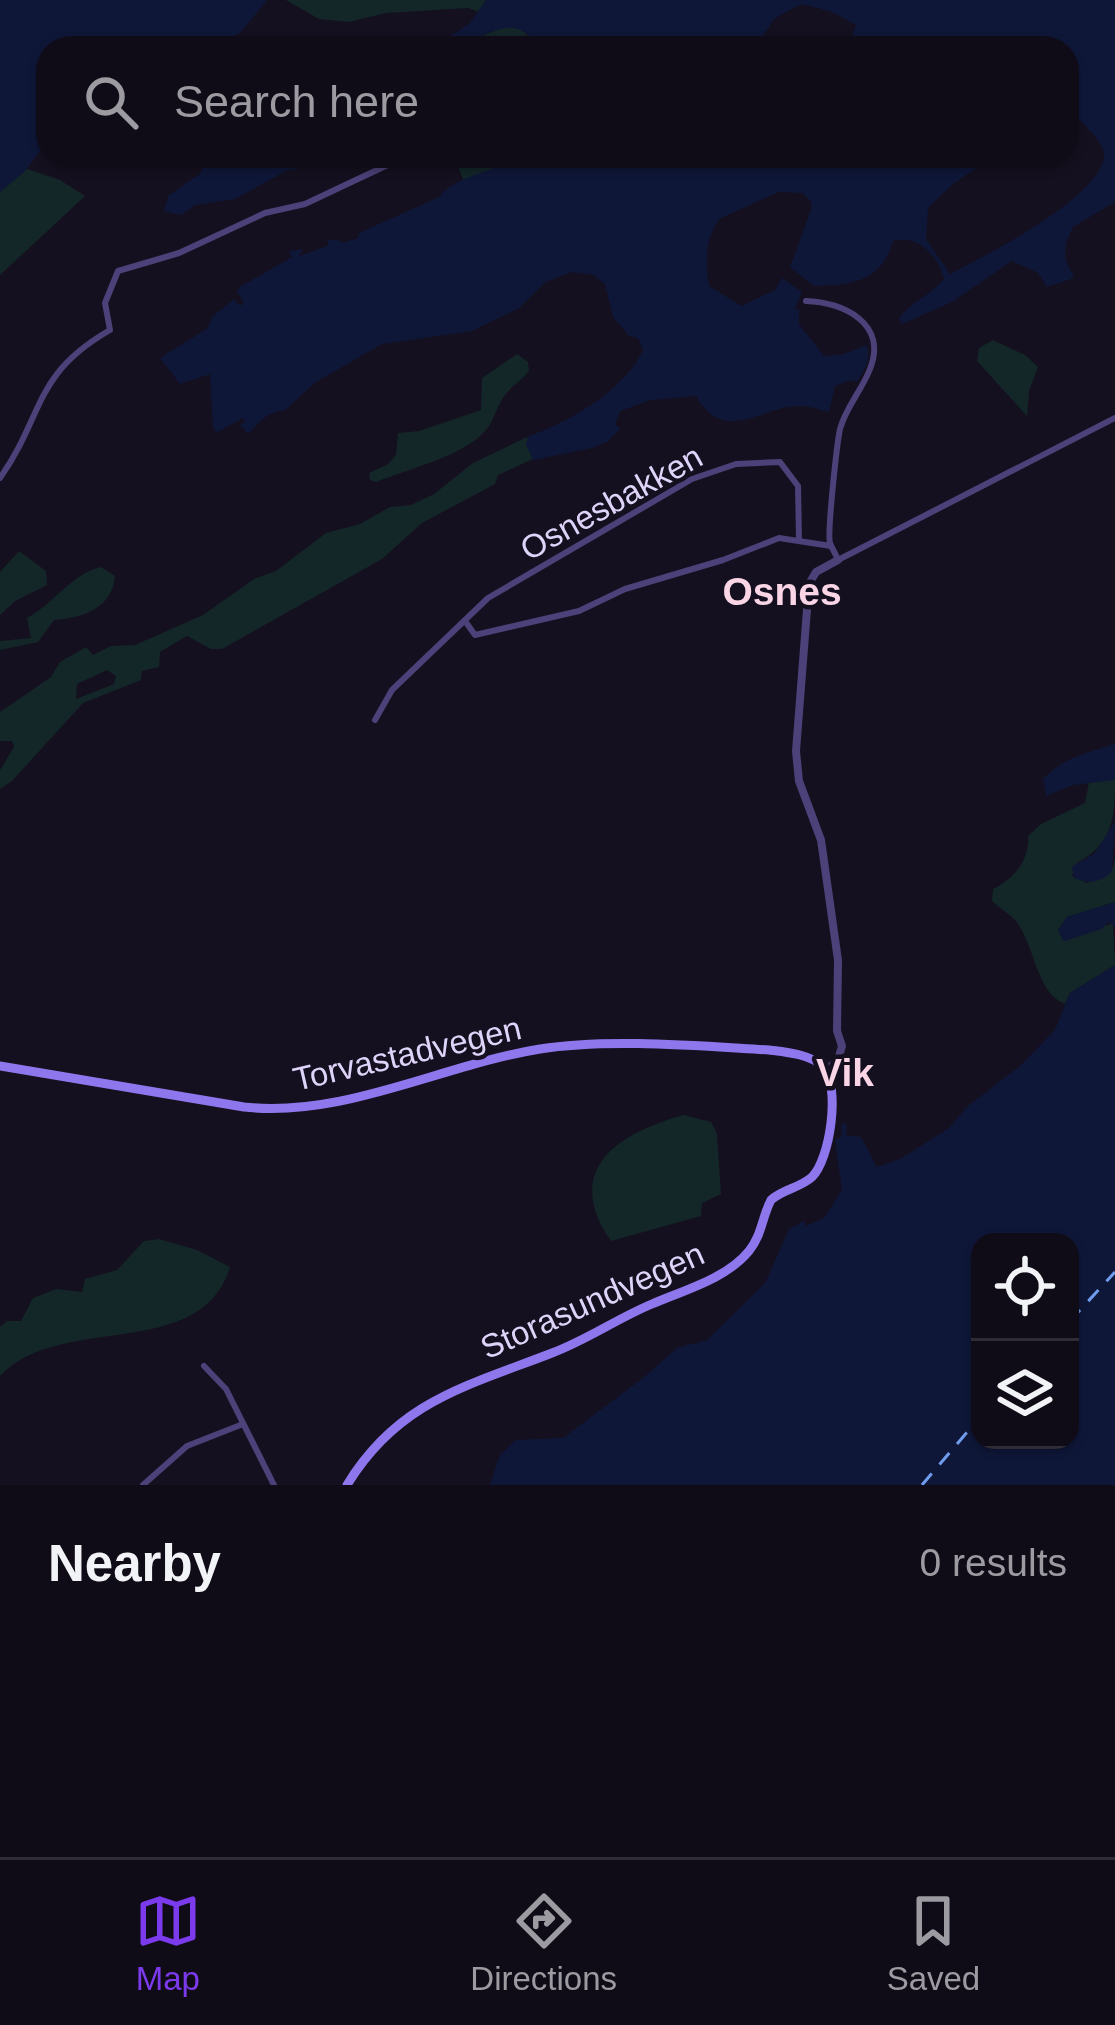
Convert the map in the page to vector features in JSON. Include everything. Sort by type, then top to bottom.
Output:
[{"type":"main road","name":"Torvastadvegen","points":[[0,1066],[244,1107],[284,1109],[331,1102],[553,1047],[769,1050],[808,1058],[826,1070]]},
{"type":"main road","name":"Storasundvegen","points":[[347,1485],[392,1429],[433,1400],[563,1348],[741,1260],[757,1240],[770,1200],[809,1179],[823,1160],[831,1108],[826,1070]]},
{"type":"street","points":[[0,478],[19,448],[43,390],[66,359],[110,330],[105,303],[118,271],[179,253],[265,213],[305,204],[381,168]]},
{"type":"street","points":[[806,301],[854,312],[867,326],[874,346],[870,368],[838,437],[831,546],[838,560]]},
{"type":"street","points":[[826,1070],[838,1060],[842,1046],[837,1030],[838,960],[821,840],[799,781],[796,751],[809,584],[816,572],[838,560],[1115,418]]},
{"type":"street","name":"Osnesbakken","points":[[375,721],[392,690],[488,598],[692,478],[736,464],[771,460],[788,469],[798,486],[799,540]]},
{"type":"street","points":[[465,621],[475,634],[579,611],[626,589],[778,538],[831,546]]},
{"type":"street","points":[[204,1366],[222,1383],[274,1485]]},
{"type":"street","points":[[142,1485],[187,1446],[243,1424]]},
{"type":"green space","points":[[286,0],[486,0],[479,12],[468,8],[386,13],[349,22],[319,19]]},
{"type":"green space","points":[[506,26],[520,28],[528,36],[482,36]]},
{"type":"green space","points":[[458,168],[501,168],[500,169],[464,181]]},
{"type":"green space","points":[[27,169],[60,180],[85,196],[0,275],[0,192]]},
{"type":"green space","points":[[993,340],[1025,355],[1038,367],[1027,416],[977,361],[979,348]]},
{"type":"green space","points":[[517,354],[528,362],[529,371],[506,394],[475,440],[433,461],[376,482],[370,480],[369,473],[396,455],[398,433],[419,431],[481,410],[482,378]]},
{"type":"green space","points":[[527,437],[535,458],[498,475],[495,484],[422,523],[382,559],[222,649],[211,649],[187,636],[160,652],[159,667],[142,671],[141,680],[83,703],[0,789],[0,770],[14,747],[12,741],[0,741],[0,712],[51,677],[60,662],[86,647],[93,655],[111,646],[135,645],[203,615],[254,579],[276,571],[326,533],[360,524],[390,507],[411,505],[434,494],[473,463]],"holes":[[[107,670],[116,676],[114,684],[76,699],[77,684]]]},
{"type":"green space","points":[[19,551],[46,571],[47,585],[15,601],[0,615],[0,572]]},
{"type":"green space","points":[[101,567],[115,576],[102,604],[85,614],[54,620],[38,642],[0,650],[0,641],[31,638],[27,618],[81,576]]},
{"type":"green space","points":[[1115,780],[1115,794],[1110,828],[1098,847],[1077,863],[1072,876],[1087,883],[1113,867],[1115,858],[1115,902],[1067,917],[1058,930],[1064,941],[1113,923],[1115,965],[1070,993],[1065,1004],[1047,989],[1022,930],[992,901],[993,889],[1020,867],[1028,836],[1041,824],[1085,803],[1089,782]]},
{"type":"green space","points":[[684,1115],[711,1122],[717,1134],[721,1194],[702,1203],[701,1216],[611,1241],[597,1216],[592,1194],[604,1158],[637,1132]]},
{"type":"green space","points":[[159,1239],[197,1250],[230,1267],[214,1297],[190,1316],[160,1327],[57,1345],[26,1357],[0,1376],[0,1327],[7,1321],[21,1321],[33,1298],[56,1289],[82,1292],[85,1279],[117,1270],[144,1241]]},
{"type":"water","points":[[0,0],[267,0],[235,36],[36,36],[36,156],[0,192]]},
{"type":"water","points":[[486,0],[1115,0],[1115,202],[1073,227],[1065,251],[1074,275],[1071,279],[1047,287],[1038,273],[1012,261],[952,302],[902,324],[899,318],[904,312],[944,279],[932,255],[919,244],[893,241],[873,273],[852,282],[814,286],[790,267],[811,210],[812,203],[803,193],[779,192],[721,218],[708,250],[709,286],[741,306],[775,290],[782,278],[802,292],[795,308],[799,324],[824,356],[866,345],[868,359],[862,373],[857,382],[835,386],[829,412],[800,406],[731,421],[707,411],[696,396],[651,400],[620,411],[615,424],[620,429],[607,442],[533,460],[526,444],[529,436],[561,423],[610,391],[643,350],[638,338],[629,336],[613,317],[605,284],[593,275],[572,272],[547,281],[519,308],[472,331],[382,344],[316,382],[248,434],[240,425],[243,418],[216,433],[210,374],[180,384],[160,358],[208,328],[212,317],[234,299],[240,306],[244,303],[237,291],[240,287],[292,257],[289,251],[303,249],[299,256],[328,246],[328,241],[358,238],[359,233],[492,168],[977,168],[928,208],[926,239],[950,274],[1063,207],[1098,172],[1104,156],[1079,119],[1079,36],[852,36],[856,25],[830,11],[801,4],[774,19],[763,36],[530,36],[504,28],[482,36],[450,36],[470,23]]},
{"type":"water","points":[[202,168],[302,168],[286,171],[235,199],[195,205],[181,215],[164,211],[168,196]]},
{"type":"water","points":[[1115,744],[1115,780],[1073,785],[1046,796],[1043,779],[1050,772]]},
{"type":"water","points":[[1115,822],[1112,872],[1094,881],[1074,878],[1072,867],[1094,854]]},
{"type":"water","points":[[1115,902],[1115,927],[1108,922],[1102,929],[1064,941],[1058,930],[1067,917]]},
{"type":"water","points":[[1115,965],[1115,1485],[490,1485],[500,1455],[516,1440],[563,1438],[677,1348],[707,1340],[765,1283],[789,1229],[824,1218],[842,1190],[835,1139],[841,1138],[842,1123],[847,1124],[846,1135],[861,1137],[877,1167],[900,1159],[949,1128],[1055,1030],[1070,993]]},
{"type":"ferry route","points":[[1079,1311],[1115,1272]]},
{"type":"ferry route","points":[[922,1485],[971,1428]]},
{"type":"district","name":"Osnes","points":[[782,591]]},
{"type":"district","name":"Vik","points":[[845,1072]]}]
